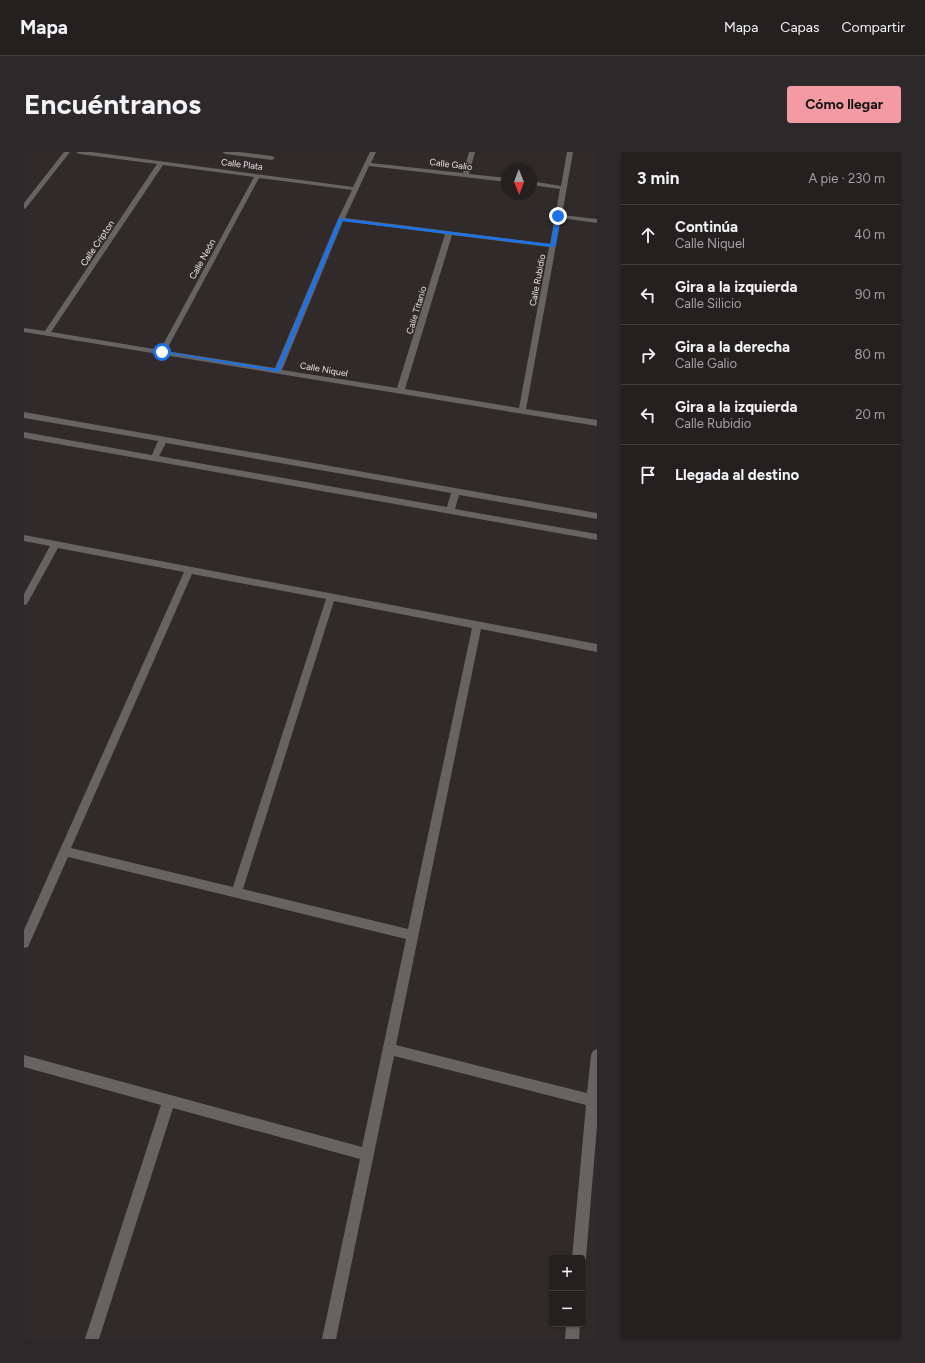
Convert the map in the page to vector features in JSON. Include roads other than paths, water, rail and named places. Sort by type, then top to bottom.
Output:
[{"type":"street","points":[[24,207],[67,152]]},
{"type":"street","name":"Calle Plata","points":[[79,152],[356,189]]},
{"type":"street","points":[[225,152],[272,158]]},
{"type":"street","points":[[278,371],[341,219],[373,152]]},
{"type":"street","points":[[466,174],[472,152]]},
{"type":"street","name":"Calle Rubidio","points":[[522,411],[570,152]]},
{"type":"street","name":"Calle Cripton","points":[[47,334],[161,163]]},
{"type":"street","name":"Calle Galio","points":[[368,164],[501,179]]},
{"type":"street","name":"Calle Neón","points":[[162,352],[258,175]]},
{"type":"street","points":[[537,184],[564,188]]},
{"type":"street","points":[[558,216],[597,221]]},
{"type":"street","points":[[341,219],[553,246]]},
{"type":"street","name":"Calle Titanio","points":[[400,392],[449,233]]},
{"type":"street","name":"Calle Niquel","points":[[24,330],[597,423]]},
{"type":"street","points":[[24,415],[597,516]]},
{"type":"street","points":[[24,435],[597,537]]},
{"type":"street","points":[[154,458],[163,440]]},
{"type":"street","points":[[450,511],[456,491]]},
{"type":"street","points":[[24,538],[597,648]]},
{"type":"street","points":[[24,602],[56,544]]},
{"type":"street","points":[[24,943],[189,570]]},
{"type":"street","points":[[236,893],[331,597]]},
{"type":"street","points":[[329,1339],[477,625]]},
{"type":"street","points":[[64,852],[412,935]]},
{"type":"street","points":[[389,1049],[595,1101]]},
{"type":"street","points":[[579,1255],[595,1101],[597,1055]]},
{"type":"street","points":[[24,1061],[367,1155]]},
{"type":"street","points":[[92,1339],[169,1100]]},
{"type":"street","points":[[572,1339],[573,1327]]}]
